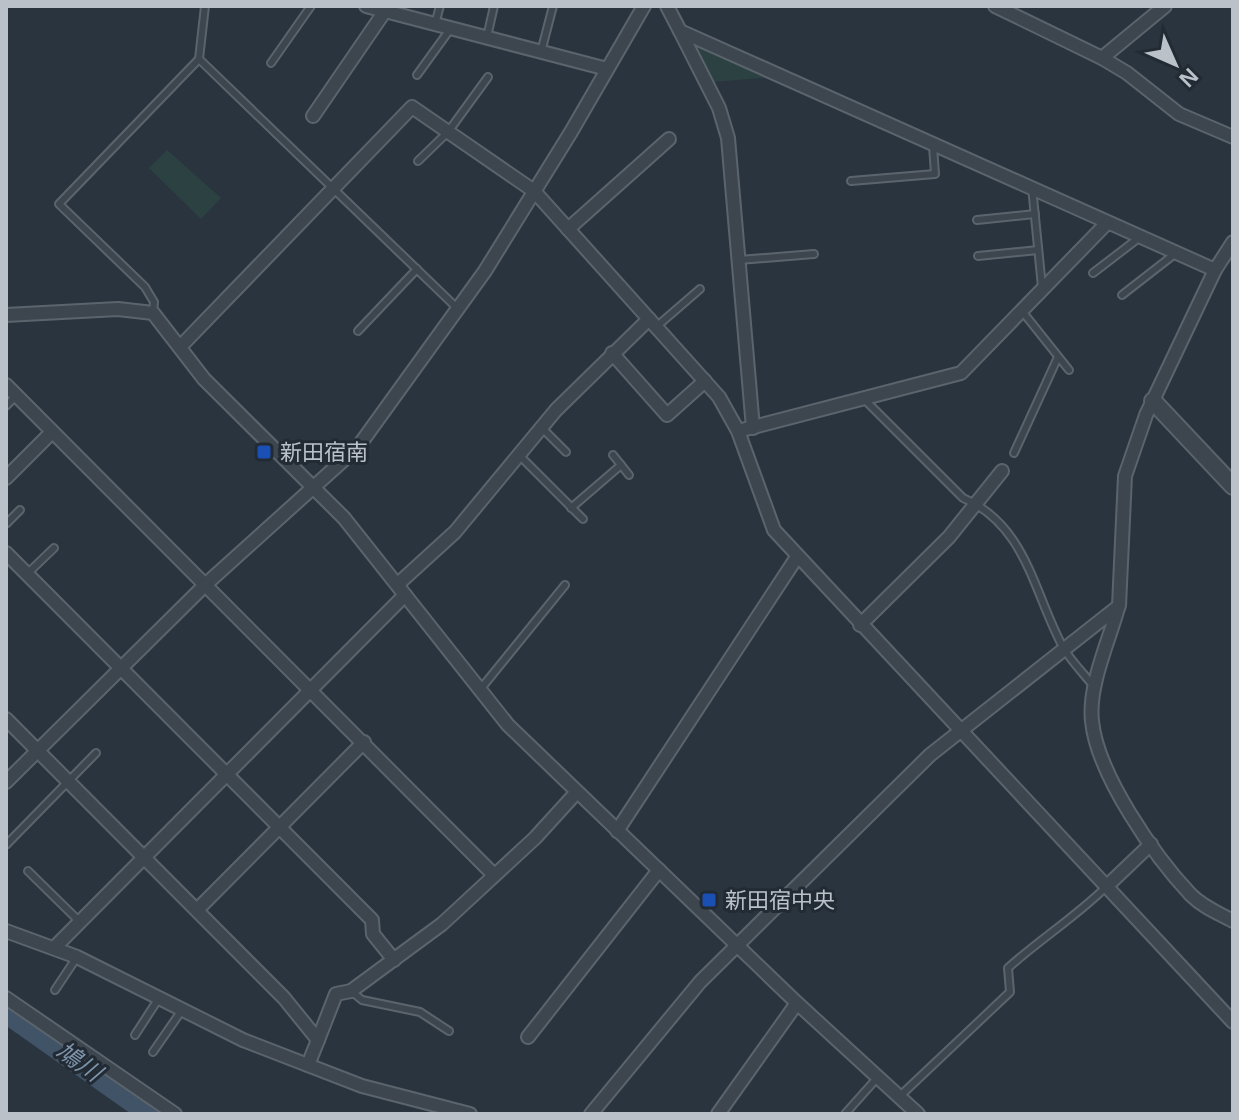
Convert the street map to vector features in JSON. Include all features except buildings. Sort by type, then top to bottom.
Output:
[{"type":"street","points":[[366,6],[607,69]]},
{"type":"street","points":[[6,782],[205,585],[358,447],[458,309],[534,191],[644,6]]},
{"type":"street","points":[[667,6],[725,123],[753,428]]},
{"type":"street","points":[[995,6],[1102,58],[1127,73],[1179,114],[1233,137]]},
{"type":"street","points":[[1102,58],[1165,6]]},
{"type":"street","points":[[313,116],[385,11]]},
{"type":"street","points":[[680,31],[1215,270]]},
{"type":"street","points":[[180,347],[412,107],[534,191],[653,323],[727,408],[774,530],[1233,1022]]},
{"type":"street","points":[[568,229],[669,139]]},
{"type":"street","points":[[738,431],[961,373],[1107,223]]},
{"type":"street","points":[[1233,242],[1215,270],[1153,401],[1125,476],[1121,497],[1119,606],[1091,717],[1095,743],[1120,794],[1151,844],[1192,896],[1233,921]]},
{"type":"street","points":[[6,315],[118,309],[153,313],[204,379],[315,488],[401,589],[479,691],[576,793],[918,1114]]},
{"type":"street","points":[[55,947],[311,689],[455,532],[541,427],[612,353],[653,323]]},
{"type":"street","points":[[612,353],[667,415],[705,381]]},
{"type":"street","points":[[6,385],[493,874]]},
{"type":"street","points":[[1153,401],[1233,486]]},
{"type":"street","points":[[6,478],[52,432]]},
{"type":"street","points":[[860,625],[949,537],[1002,471]]},
{"type":"street","points":[[6,553],[372,920],[373,934],[394,960]]},
{"type":"street","points":[[617,831],[797,557]]},
{"type":"street","points":[[591,1114],[700,982],[930,755],[1119,606]]},
{"type":"street","points":[[6,719],[284,998],[318,1040]]},
{"type":"street","points":[[197,910],[364,742]]},
{"type":"street","points":[[308,1065],[336,994],[351,991],[442,924],[535,838],[576,793]]},
{"type":"street","points":[[1107,886],[1151,844]]},
{"type":"street","points":[[528,1037],[659,870]]},
{"type":"street","points":[[6,931],[77,957],[243,1040],[362,1086],[470,1114]]},
{"type":"street","points":[[6,998],[175,1114]]},
{"type":"street","points":[[718,1114],[797,1003]]},
{"type":"lane","points":[[153,313],[154,302],[145,287],[59,204],[199,59],[205,6]]},
{"type":"lane","points":[[271,63],[311,6]]},
{"type":"lane","points":[[435,24],[440,6]]},
{"type":"lane","points":[[487,37],[494,6]]},
{"type":"lane","points":[[541,52],[553,6]]},
{"type":"lane","points":[[417,75],[451,28]]},
{"type":"lane","points":[[199,59],[458,309]]},
{"type":"lane","points":[[418,161],[448,132],[488,77]]},
{"type":"lane","points":[[851,181],[935,174],[933,144]]},
{"type":"lane","points":[[1032,187],[1042,291]]},
{"type":"lane","points":[[977,220],[1035,214]]},
{"type":"lane","points":[[1093,273],[1140,237]]},
{"type":"lane","points":[[978,256],[1038,250]]},
{"type":"lane","points":[[1122,295],[1176,253]]},
{"type":"lane","points":[[739,260],[814,254]]},
{"type":"lane","points":[[358,331],[417,269]]},
{"type":"lane","points":[[653,323],[700,289]]},
{"type":"lane","points":[[1022,311],[1069,370]]},
{"type":"lane","points":[[1014,453],[1058,357]]},
{"type":"lane","points":[[6,406],[16,396]]},
{"type":"lane","points":[[864,399],[963,498],[976,503],[1027,559],[1064,649],[1096,689]]},
{"type":"lane","points":[[541,427],[566,452]]},
{"type":"lane","points":[[519,455],[583,519]]},
{"type":"lane","points":[[613,455],[629,475]]},
{"type":"lane","points":[[571,508],[621,465]]},
{"type":"lane","points":[[6,524],[20,510]]},
{"type":"lane","points":[[27,574],[54,548]]},
{"type":"lane","points":[[479,691],[565,585]]},
{"type":"lane","points":[[6,845],[96,753]]},
{"type":"lane","points":[[28,871],[80,922]]},
{"type":"lane","points":[[899,1096],[1010,992],[1008,968],[1038,940],[1083,910],[1107,886]]},
{"type":"lane","points":[[55,990],[77,957]]},
{"type":"lane","points":[[351,991],[362,1000],[420,1012],[449,1031]]},
{"type":"lane","points":[[135,1035],[159,998]]},
{"type":"lane","points":[[153,1052],[182,1010]]},
{"type":"lane","points":[[845,1114],[878,1077]]},
{"type":"green space","points":[[693,41],[772,77],[713,82]]},
{"type":"green space","points":[[167,150],[221,198],[201,219],[149,168]]},
{"type":"waterway","name":"鳩川","points":[[6,1011],[152,1114]]},
{"type":"place","name":"新田宿南","points":[[264,452]]},
{"type":"place","name":"新田宿中央","points":[[709,900]]}]
